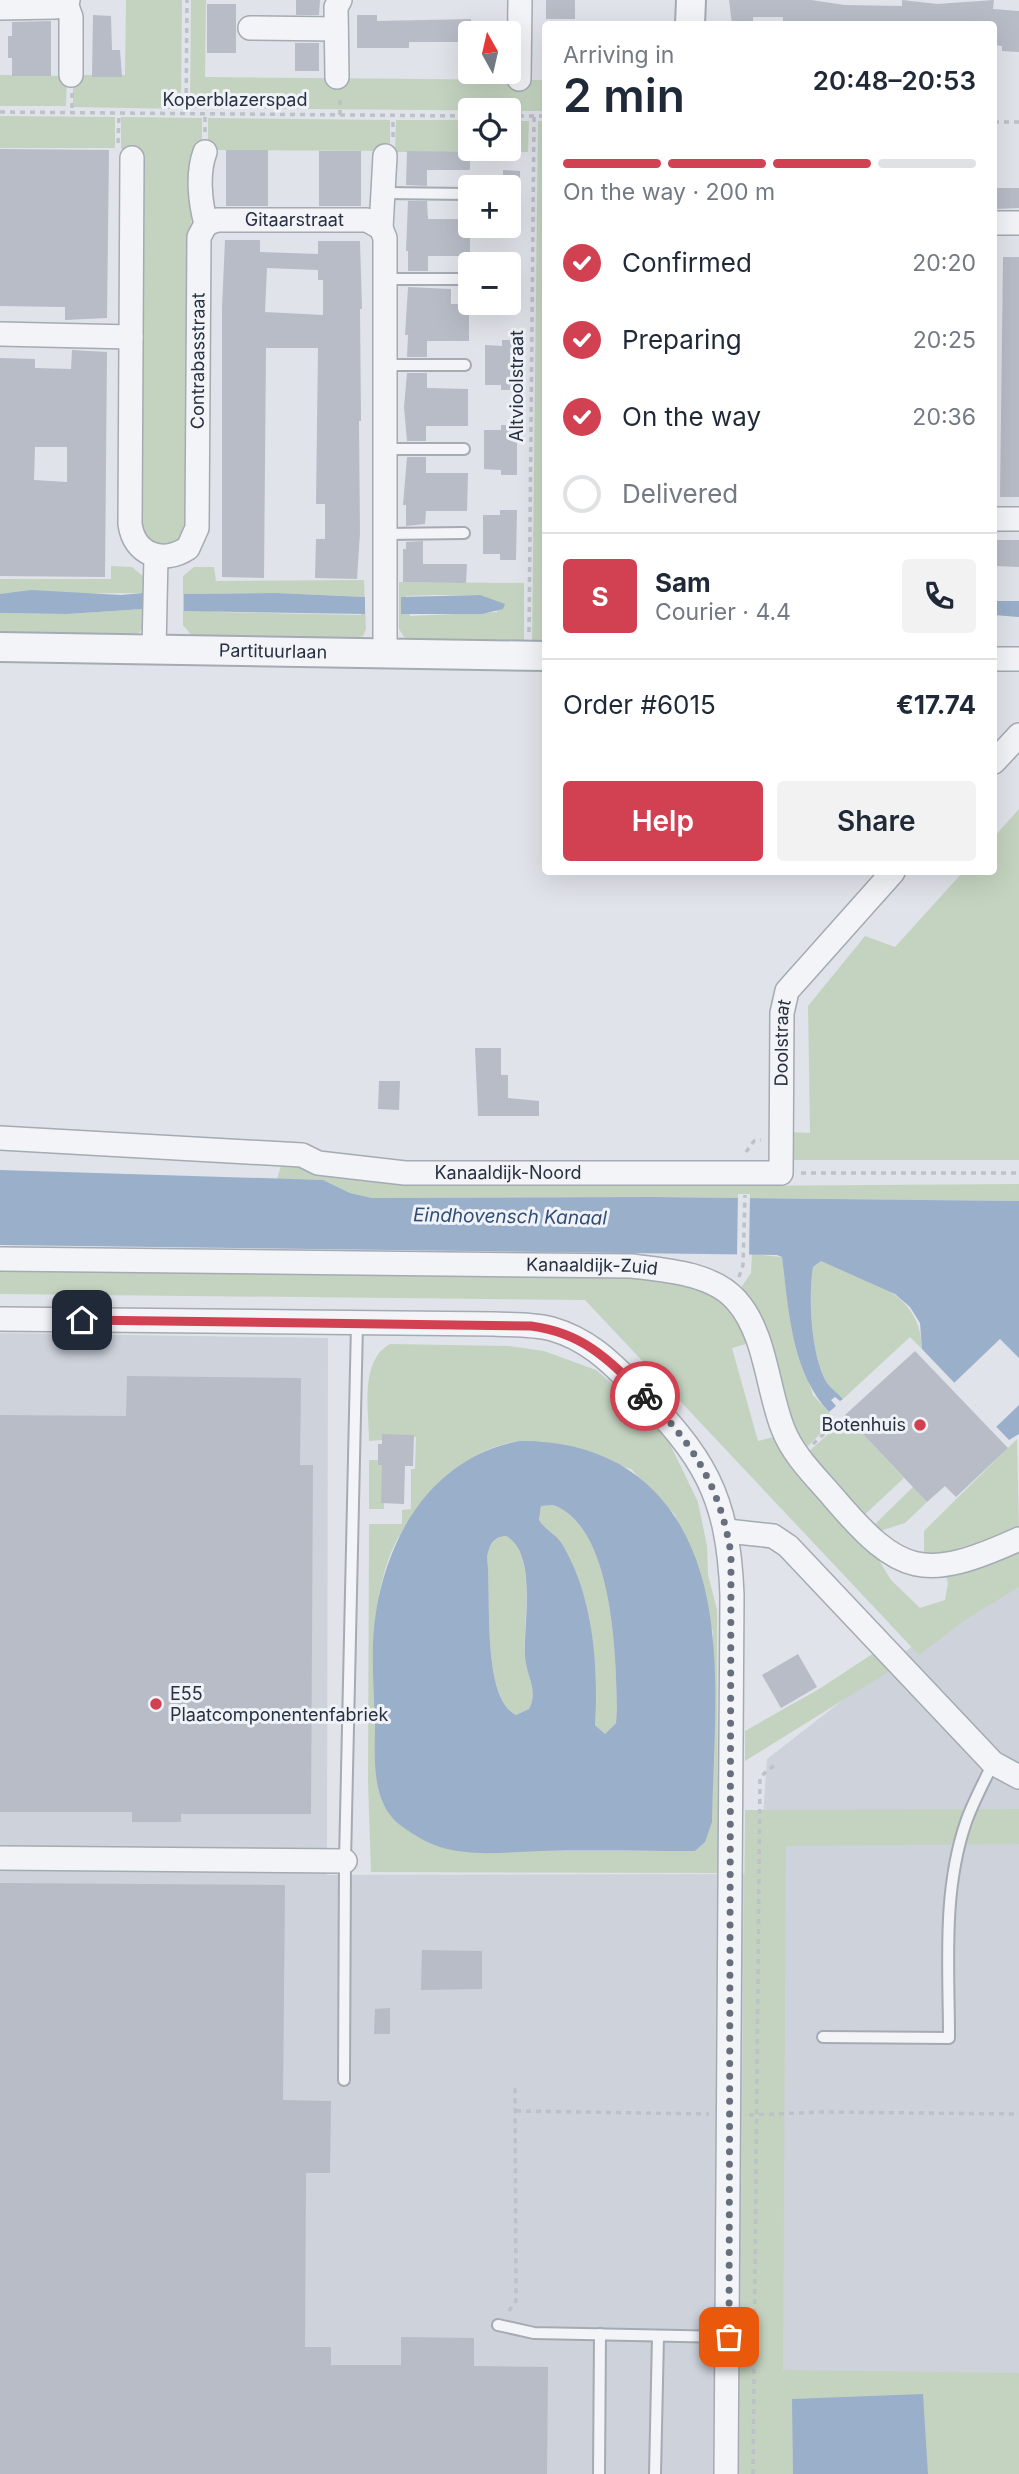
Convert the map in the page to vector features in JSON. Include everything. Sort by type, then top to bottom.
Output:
[{"type":"street","points":[[337,77],[336,7],[340,0]]},
{"type":"street","points":[[520,0],[520,21]]},
{"type":"street","points":[[690,21],[691,0]]},
{"type":"street","points":[[0,8],[55,7],[67,1],[71,16],[71,75]]},
{"type":"street","points":[[250,28],[336,29]]},
{"type":"street","name":"Contrabasstraat","points":[[162,556],[188,548],[197,528],[200,237],[206,224],[202,208],[201,162],[205,152]]},
{"type":"street","points":[[385,156],[381,228],[384,239],[385,655]]},
{"type":"street","points":[[132,158],[130,524],[132,538],[139,547],[162,556],[161,650]]},
{"type":"street","name":"Gitaarstraat","points":[[206,224],[217,220],[368,220],[381,228]]},
{"type":"street","points":[[997,223],[1019,223]]},
{"type":"street","points":[[0,334],[131,337]]},
{"type":"street","points":[[997,519],[1019,519]]},
{"type":"street","name":"Partituurlaan","points":[[0,647],[537,656]]},
{"type":"street","points":[[997,659],[1019,659]]},
{"type":"street","points":[[997,759],[1019,735]]},
{"type":"street","name":"Doolstraat","points":[[781,1173],[779,1142],[782,1013],[787,991],[889,875]]},
{"type":"street","name":"Kanaaldijk-Noord","points":[[0,1138],[302,1155],[318,1163],[405,1173],[745,1183],[781,1173]]},
{"type":"street","name":"Kanaaldijk-Zuid","points":[[0,1259],[632,1266],[683,1273],[715,1286],[737,1301],[755,1336],[783,1430],[799,1458],[859,1529],[885,1552],[910,1564],[933,1568],[963,1562],[1019,1539]]},
{"type":"street","points":[[0,1320],[531,1326],[551,1329],[592,1347],[629,1380],[692,1447],[718,1502],[727,1531],[732,1595],[726,2474]]},
{"type":"street","points":[[727,1531],[773,1536],[788,1546],[993,1763],[1019,1777]]},
{"type":"street","points":[[0,1858],[345,1861]]},
{"type":"lane","points":[[385,193],[458,194]]},
{"type":"lane","points":[[384,279],[458,279]]},
{"type":"lane","points":[[385,365],[465,365]]},
{"type":"lane","points":[[384,449],[464,449]]},
{"type":"lane","points":[[385,534],[464,533]]},
{"type":"lane","points":[[344,2080],[345,1861],[358,1324]]},
{"type":"lane","points":[[823,2037],[949,2038],[949,1908],[955,1862],[966,1821],[993,1763]]},
{"type":"lane","points":[[498,2325],[534,2333],[729,2337]]},
{"type":"lane","points":[[599,2474],[600,2334]]},
{"type":"lane","points":[[655,2474],[658,2336]]},
{"type":"path","points":[[186,113],[187,0]]},
{"type":"path","name":"Koperblazerspad","points":[[0,112],[458,116]]},
{"type":"path","points":[[521,116],[542,116]]},
{"type":"path","name":"Altvioolstraat","points":[[534,116],[537,656]]},
{"type":"path","points":[[997,122],[1019,122]]},
{"type":"path","points":[[743,1259],[746,1152],[754,1141],[779,1142]]},
{"type":"path","points":[[781,1173],[1019,1173]]},
{"type":"path","points":[[799,1458],[842,1417]]},
{"type":"path","points":[[753,2474],[760,1777],[777,1763]]},
{"type":"path","points":[[498,2325],[516,2301],[515,2085]]},
{"type":"path","points":[[918,2114],[1019,2114]]},
{"type":"shaded area","points":[[0,1333],[328,1338],[327,1875],[759,1874],[767,1759],[937,1627],[1019,1577],[1019,2474],[0,2474]]},
{"type":"green space","points":[[126,0],[182,0],[181,109],[73,107],[73,75],[125,75]]},
{"type":"green space","points":[[191,0],[206,0],[205,77],[458,79],[458,84],[522,84],[522,80],[542,80],[542,111],[521,111],[521,98],[458,98],[458,110],[190,108]]},
{"type":"green space","points":[[0,75],[67,76],[66,106],[0,106]]},
{"type":"green space","points":[[0,116],[115,117],[115,148],[0,148]]},
{"type":"green space","points":[[121,117],[202,118],[202,150],[192,150],[189,525],[178,540],[162,545],[149,543],[138,525],[141,149],[121,149]]},
{"type":"green space","points":[[208,118],[390,120],[390,151],[208,150]]},
{"type":"green space","points":[[396,120],[458,120],[458,152],[395,152]]},
{"type":"green space","points":[[521,121],[529,121],[528,152],[521,152]]},
{"type":"green space","points":[[538,121],[542,121],[542,647],[532,647]]},
{"type":"green space","points":[[111,566],[132,567],[145,578],[143,628],[139,633],[0,641],[0,613],[67,614],[143,609],[143,593],[0,594],[0,579],[111,579]]},
{"type":"green space","points":[[194,567],[214,567],[216,581],[364,580],[365,597],[276,593],[184,594],[215,612],[361,615],[365,598],[366,629],[363,636],[353,639],[193,637],[183,625],[183,576]]},
{"type":"green space","points":[[399,582],[524,583],[524,647],[412,646],[412,640],[404,637],[399,629]],"holes":[[[480,595],[498,612],[410,616],[406,596]]]},
{"type":"green space","points":[[1019,809],[1019,1160],[784,1160],[786,1132],[810,1133],[808,1006],[865,936],[895,947],[960,875],[997,875],[997,834]]},
{"type":"green space","points":[[281,1166],[316,1168],[406,1182],[740,1186],[1019,1184],[1019,1201],[652,1197],[372,1198],[350,1193],[323,1180],[277,1179]]},
{"type":"green space","points":[[752,1254],[782,1257],[792,1331],[813,1395],[835,1419],[805,1449],[801,1449],[742,1292],[742,1286],[751,1273]]},
{"type":"green space","points":[[821,1261],[888,1290],[912,1313],[919,1329],[922,1349],[910,1337],[843,1399],[827,1383],[814,1343],[811,1310],[813,1267]]},
{"type":"green space","points":[[0,1267],[612,1272],[694,1283],[734,1309],[750,1343],[732,1348],[758,1441],[777,1436],[878,1559],[891,1580],[920,1608],[945,1600],[948,1583],[945,1572],[1019,1546],[1019,1587],[965,1620],[919,1655],[585,1300],[0,1294]]},
{"type":"green space","points":[[390,1344],[509,1346],[544,1351],[596,1370],[626,1395],[668,1440],[698,1502],[707,1546],[708,1575],[717,1610],[718,1873],[371,1872],[368,1782],[369,1524],[402,1524],[402,1510],[411,1509],[411,1469],[415,1469],[416,1437],[383,1436],[383,1440],[369,1441],[368,1388],[374,1362],[380,1352]],"holes":[[[519,1441],[631,1469],[675,1515],[713,1632],[712,1822],[704,1842],[695,1851],[540,1851],[374,1644],[382,1583],[391,1552],[406,1526],[458,1471],[483,1452]]]},
{"type":"green space","points":[[847,1417],[904,1478],[861,1518],[805,1455]]},
{"type":"green space","points":[[1017,1439],[1019,1532],[966,1554],[924,1559],[924,1531]]},
{"type":"green space","points":[[369,1460],[384,1460],[384,1509],[369,1509]]},
{"type":"green space","points":[[913,1487],[927,1502],[905,1523],[880,1531],[873,1526]]},
{"type":"green space","points":[[553,1505],[573,1518],[588,1538],[607,1594],[615,1656],[617,1707],[616,1723],[605,1734],[595,1725],[596,1678],[586,1606],[558,1540],[539,1520],[541,1506]]},
{"type":"green space","points":[[506,1536],[516,1545],[525,1574],[525,1656],[533,1695],[529,1709],[516,1715],[505,1705],[497,1688],[490,1644],[487,1557],[492,1542]]},
{"type":"green space","points":[[877,1651],[893,1669],[745,1761],[745,1731],[819,1689]]},
{"type":"green space","points":[[1019,1809],[1019,1844],[786,1846],[783,2370],[1019,2373],[1019,2474],[928,2474],[923,2395],[792,2399],[793,2474],[739,2474],[745,1810]]},
{"type":"water","points":[[31,590],[121,595],[143,593],[143,609],[67,614],[0,613],[0,594]]},
{"type":"water","points":[[276,593],[365,597],[365,614],[184,611],[184,594]]},
{"type":"water","points":[[480,595],[505,604],[503,609],[482,614],[401,614],[401,597]]},
{"type":"water","points":[[997,601],[1019,601],[1019,617],[997,615]]},
{"type":"water","name":"Eindhovensch Kanaal","points":[[0,1170],[323,1180],[350,1193],[372,1198],[652,1197],[1019,1201],[1019,1434],[1009,1440],[922,1349],[920,1323],[910,1307],[895,1294],[821,1261],[813,1267],[811,1310],[814,1343],[827,1383],[843,1399],[840,1401],[835,1397],[831,1400],[836,1406],[829,1412],[816,1396],[799,1359],[790,1319],[782,1257],[777,1255],[0,1245]]},
{"type":"water","points":[[519,1441],[561,1444],[598,1454],[630,1471],[656,1493],[677,1521],[694,1553],[705,1590],[712,1631],[715,1702],[712,1822],[705,1842],[695,1851],[465,1852],[440,1847],[421,1839],[392,1818],[385,1806],[375,1765],[373,1668],[374,1626],[382,1582],[392,1553],[421,1502],[440,1481],[463,1463],[489,1450]],"holes":[[[553,1505],[573,1518],[588,1538],[607,1594],[615,1656],[617,1707],[616,1723],[605,1734],[595,1725],[596,1679],[592,1632],[581,1586],[562,1544],[539,1520],[541,1506]],[[506,1536],[516,1545],[526,1574],[525,1656],[533,1696],[529,1709],[516,1715],[505,1705],[497,1688],[490,1644],[487,1557],[492,1542]]]},
{"type":"water","points":[[923,2394],[928,2474],[793,2474],[792,2399]]},
{"type":"pier","points":[[738,1194],[750,1194],[749,1257],[737,1257]]},
{"type":"pier","points":[[1000,1339],[1019,1358],[1019,1405],[996,1427],[954,1383]]},
{"type":"building","points":[[296,0],[320,0],[319,15],[296,15]]},
{"type":"building","points":[[546,0],[575,0],[575,19],[546,19]]},
{"type":"building","points":[[729,0],[811,0],[845,5],[902,6],[902,0],[937,4],[994,0],[993,9],[1019,11],[1019,52],[1002,51],[1002,46],[997,45],[997,21],[783,21],[783,17],[753,17],[753,21],[732,21]]},
{"type":"building","points":[[207,4],[236,4],[236,53],[207,53]]},
{"type":"building","points":[[93,15],[111,16],[112,50],[120,50],[122,77],[92,77]]},
{"type":"building","points":[[357,15],[377,15],[377,21],[471,19],[458,21],[458,42],[409,42],[409,48],[357,48]]},
{"type":"building","points":[[51,21],[51,76],[12,76],[12,58],[8,58],[8,36],[12,36],[12,22]]},
{"type":"building","points":[[295,43],[319,43],[319,71],[295,71]]},
{"type":"building","points":[[0,149],[109,150],[107,318],[65,320],[65,307],[0,306]]},
{"type":"building","points":[[226,150],[268,150],[268,206],[226,206]]},
{"type":"building","points":[[319,151],[361,151],[361,206],[319,206]]},
{"type":"building","points":[[407,151],[458,152],[458,161],[470,161],[470,170],[427,170],[427,186],[406,185]]},
{"type":"building","points":[[503,170],[520,171],[520,175],[503,175]]},
{"type":"building","points":[[997,188],[1019,188],[1019,208],[997,209]]},
{"type":"building","points":[[408,201],[427,201],[428,219],[458,219],[458,238],[470,238],[470,252],[458,252],[458,256],[428,256],[428,271],[408,271]]},
{"type":"building","points":[[225,240],[260,240],[260,252],[318,254],[318,241],[360,241],[362,309],[360,533],[357,579],[315,578],[316,539],[325,539],[325,504],[316,504],[318,348],[266,348],[264,578],[222,577],[222,308]],"holes":[[[267,268],[318,270],[318,280],[323,280],[323,315],[265,312]]]},
{"type":"building","points":[[1003,257],[1019,257],[1019,497],[1000,497]]},
{"type":"building","points":[[408,287],[451,289],[451,304],[458,304],[458,315],[469,315],[469,341],[427,341],[427,357],[407,357],[408,335],[405,335]]},
{"type":"building","points":[[502,340],[518,340],[518,390],[501,390],[501,385],[485,385],[485,345],[502,346]]},
{"type":"building","points":[[72,350],[107,352],[105,577],[0,576],[0,358],[35,359],[35,368],[71,369]],"holes":[[[35,447],[67,447],[67,482],[34,480]]]},
{"type":"building","points":[[407,373],[427,373],[427,388],[468,389],[468,426],[426,426],[426,441],[407,441],[404,407]]},
{"type":"building","points":[[501,425],[517,425],[517,475],[501,475],[501,470],[484,469],[484,430],[501,430]]},
{"type":"building","points":[[407,457],[426,457],[426,473],[468,473],[467,511],[426,511],[425,524],[406,526],[406,505],[403,505]]},
{"type":"building","points":[[500,510],[517,510],[516,560],[500,560],[500,554],[483,554],[483,515],[500,515]]},
{"type":"building","points":[[997,540],[1019,540],[1019,567],[997,566]]},
{"type":"building","points":[[423,541],[423,564],[467,564],[466,583],[403,582],[403,549],[406,549],[406,542]]},
{"type":"building","points":[[475,1048],[501,1048],[501,1075],[508,1075],[508,1098],[539,1101],[539,1116],[478,1116]]},
{"type":"building","points":[[379,1081],[400,1081],[399,1110],[378,1109]]},
{"type":"building","name":"Botenhuis","points":[[915,1351],[1008,1448],[956,1497],[945,1486],[927,1502],[845,1415]]},
{"type":"building","name":"E55 Plaatcomponentenfabriek","points":[[127,1376],[301,1378],[300,1465],[313,1465],[311,1814],[181,1814],[181,1822],[132,1822],[132,1812],[0,1812],[0,1415],[126,1416]]},
{"type":"building","points":[[382,1434],[414,1435],[413,1466],[405,1466],[404,1504],[381,1503],[382,1465],[378,1465],[378,1444],[382,1444]]},
{"type":"building","points":[[798,1654],[817,1687],[781,1708],[762,1675]]},
{"type":"building","points":[[0,1883],[285,1885],[283,2100],[331,2101],[330,2173],[306,2173],[305,2347],[331,2347],[331,2365],[401,2365],[401,2337],[474,2338],[474,2366],[548,2367],[547,2474],[0,2474]]},
{"type":"building","points":[[422,1950],[482,1951],[482,1989],[421,1990]]},
{"type":"building","points":[[390,2008],[390,2034],[374,2034],[375,2009]]},
{"type":"way so far","points":[[645,1396],[692,1447],[718,1502],[731,1554],[729,2337]]},
{"type":"place","name":"Botenhuis","points":[[920,1425]]},
{"type":"place","name":"E55 Plaatcomponentenfabriek","points":[[156,1704]]},
{"type":"route","points":[[82,1320],[531,1326],[572,1336],[601,1353],[645,1396]]}]
